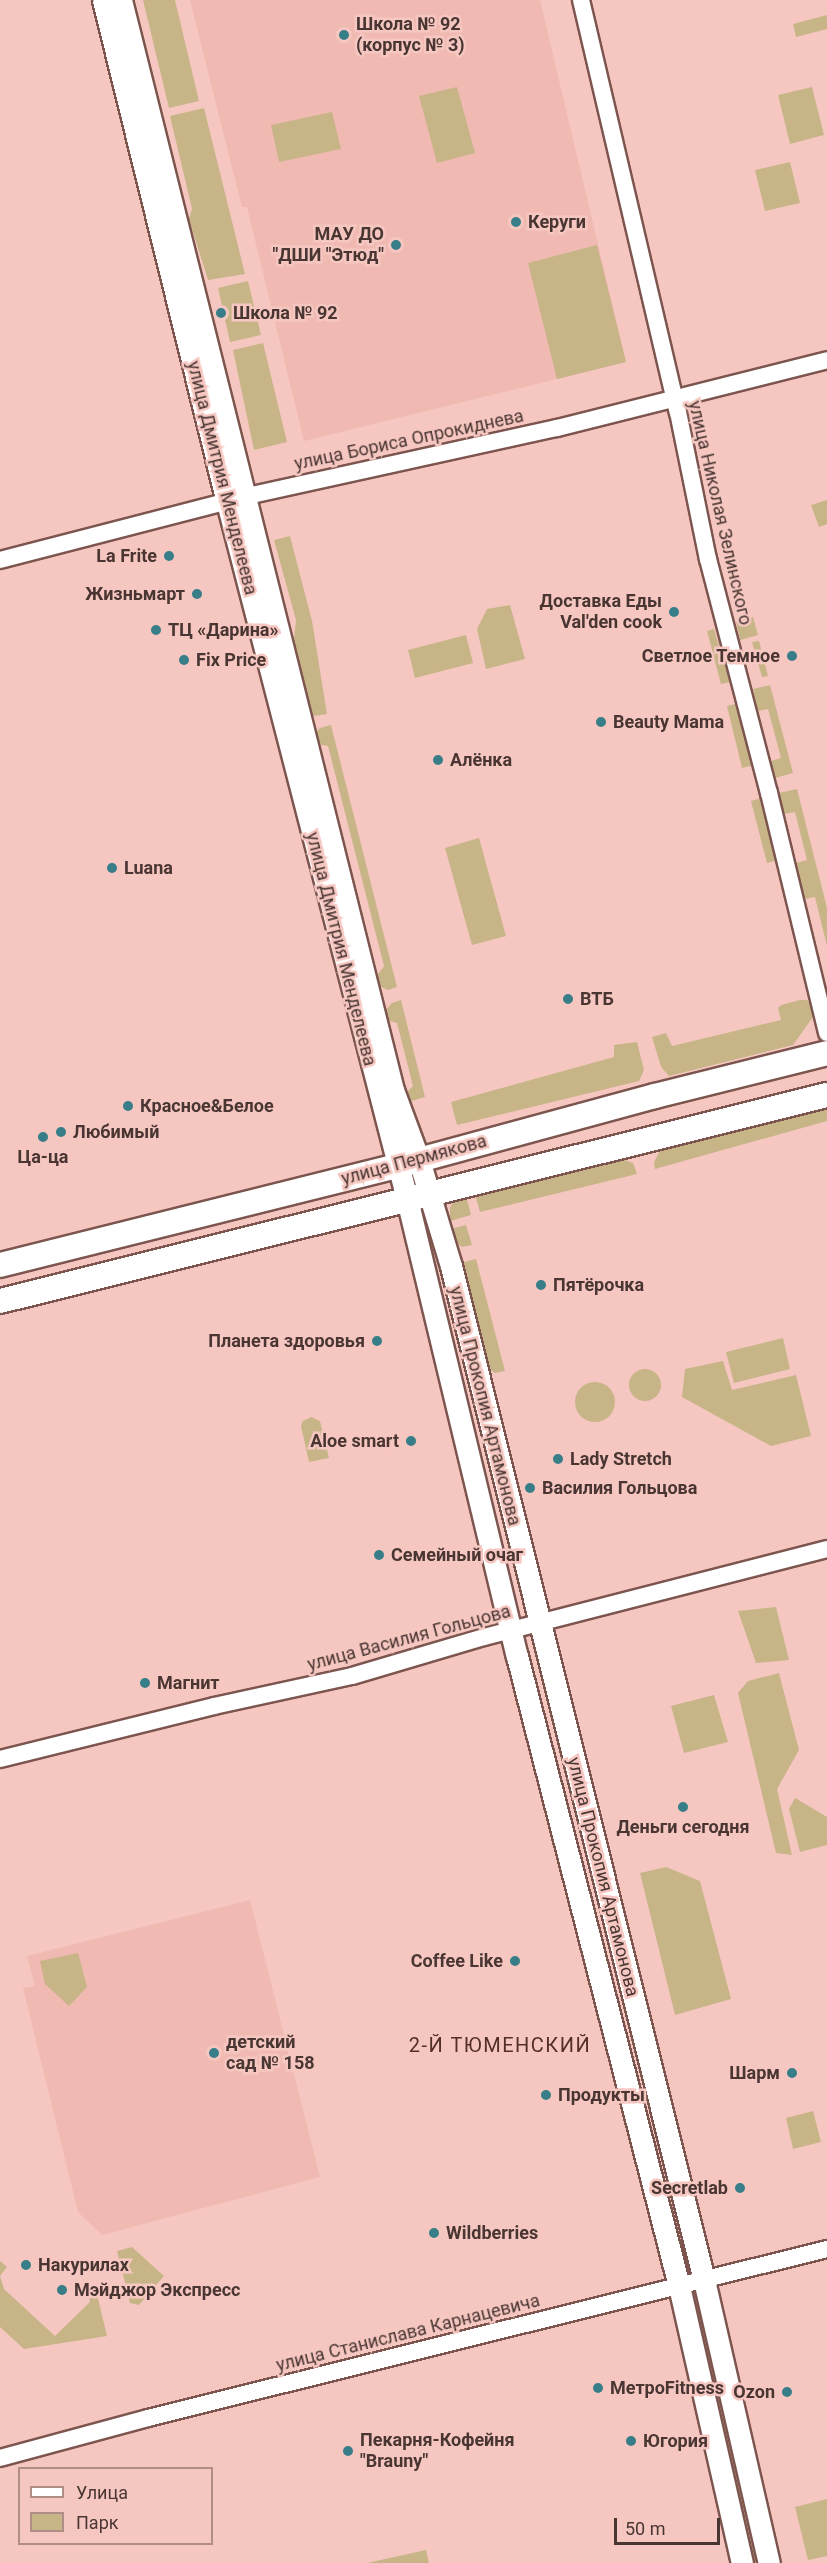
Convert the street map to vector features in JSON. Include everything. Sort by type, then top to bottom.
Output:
[{"type":"main road","name":"улица Пермякова","points":[[0,1265],[408,1163],[655,1096],[827,1053]]},
{"type":"main road","name":"улица Пермякова","points":[[0,1301],[827,1095]]},
{"type":"street","name":"улица Дмитрия Менделеева","points":[[103,0],[393,1090],[408,1163],[418,1197]]},
{"type":"street","name":"улица Дмитрия Менделеева","points":[[121,0],[237,499]]},
{"type":"street","name":"улица Николая Зелинского","points":[[581,0],[674,397],[708,559],[772,803],[827,1033]]},
{"type":"street","name":"улица Бориса Опрокиднева","points":[[0,560],[237,499],[557,428],[827,360]]},
{"type":"street","name":"улица Прокопия Артамонова","points":[[418,1197],[450,1266],[704,2280],[769,2563]]},
{"type":"street","name":"улица Прокопия Артамонова","points":[[418,1197],[510,1630],[679,2286],[742,2563]]},
{"type":"street","name":"улица Василия Гольцова","points":[[0,1759],[214,1706],[352,1676],[510,1630],[827,1549]]},
{"type":"street","name":"улица Станислава Карнацевича","points":[[0,2458],[148,2418],[827,2249]]},
{"type":"shaded area","points":[[190,0],[540,0],[626,362],[304,441],[247,207],[242,207]]},
{"type":"shaded area","points":[[250,1900],[320,2177],[102,2235],[78,2212],[23,1988],[35,1986],[27,1956]]},
{"type":"green space","points":[[143,0],[175,0],[199,101],[169,108]]},
{"type":"green space","points":[[827,15],[827,29],[796,37],[793,24]]},
{"type":"green space","points":[[457,87],[475,153],[437,163],[419,96]]},
{"type":"green space","points":[[812,87],[824,135],[790,144],[778,95]]},
{"type":"green space","points":[[204,108],[245,274],[208,280],[189,219],[192,209],[170,116]]},
{"type":"green space","points":[[332,112],[341,149],[279,162],[271,125]]},
{"type":"green space","points":[[790,162],[800,203],[765,211],[755,170]]},
{"type":"green space","points":[[597,245],[626,362],[557,379],[528,263]]},
{"type":"green space","points":[[248,281],[261,335],[230,342],[218,288]]},
{"type":"green space","points":[[263,343],[287,442],[254,450],[233,350]]},
{"type":"green space","points":[[827,500],[827,524],[819,527],[811,505]]},
{"type":"green space","points":[[290,536],[312,621],[327,714],[314,716],[307,710],[293,650],[296,620],[274,540]]},
{"type":"green space","points":[[510,605],[525,659],[486,669],[477,629],[487,609]]},
{"type":"green space","points":[[753,617],[758,635],[740,640],[736,622]]},
{"type":"green space","points":[[714,629],[730,682],[721,684],[707,631]]},
{"type":"green space","points":[[466,635],[473,663],[415,678],[408,650]]},
{"type":"green space","points":[[759,641],[768,676],[762,677],[752,642]]},
{"type":"green space","points":[[770,685],[793,773],[775,778],[771,761],[781,758],[768,709],[758,711],[753,689]]},
{"type":"green space","points":[[739,703],[755,765],[742,768],[727,706]]},
{"type":"green space","points":[[331,725],[397,987],[388,990],[377,985],[375,978],[384,966],[328,746],[316,744],[313,735],[320,728]]},
{"type":"green space","points":[[797,789],[827,908],[827,946],[815,897],[805,899],[796,863],[807,860],[795,812],[784,814],[779,793]]},
{"type":"green space","points":[[762,798],[778,860],[767,863],[751,801]]},
{"type":"green space","points":[[479,838],[506,936],[472,945],[445,848]]},
{"type":"green space","points":[[401,1000],[425,1097],[405,1103],[403,1096],[413,1086],[397,1023],[386,1020],[384,1012],[392,1003]]},
{"type":"green space","points":[[800,1000],[807,1000],[813,1007],[813,1017],[793,1045],[669,1076],[661,1067],[652,1037],[666,1033],[672,1046],[781,1020],[778,1008]]},
{"type":"green space","points":[[637,1042],[644,1070],[639,1081],[457,1125],[451,1102],[614,1057],[614,1045]]},
{"type":"green space","points":[[827,1102],[827,1121],[655,1169],[654,1162],[663,1145]]},
{"type":"green space","points":[[611,1155],[633,1163],[637,1174],[480,1212],[474,1191]]},
{"type":"green space","points":[[465,1192],[471,1215],[450,1221],[450,1208],[454,1198]]},
{"type":"green space","points":[[466,1225],[472,1245],[462,1247],[454,1241],[451,1229]]},
{"type":"green space","points":[[476,1259],[505,1371],[495,1373],[485,1366],[461,1269],[464,1262]]},
{"type":"green space","points":[[783,1338],[790,1369],[734,1383],[726,1352]]},
{"type":"green space","points":[[723,1361],[732,1390],[796,1375],[811,1436],[771,1446],[682,1397],[685,1369]]},
{"type":"green space","points":[[645,1369],[657,1373],[661,1385],[657,1397],[645,1401],[633,1397],[629,1385],[633,1373]]},
{"type":"green space","points":[[595,1382],[609,1388],[615,1402],[609,1416],[595,1422],[581,1416],[575,1402],[581,1388]]},
{"type":"green space","points":[[311,1417],[320,1421],[329,1458],[309,1462],[301,1426],[303,1421]]},
{"type":"green space","points":[[776,1607],[789,1660],[756,1663],[738,1611]]},
{"type":"green space","points":[[779,1673],[799,1750],[777,1789],[792,1855],[776,1853],[738,1693],[748,1681]]},
{"type":"green space","points":[[714,1695],[728,1742],[684,1753],[671,1706]]},
{"type":"green space","points":[[795,1798],[827,1817],[827,1845],[800,1852],[789,1809]]},
{"type":"green space","points":[[666,1867],[700,1881],[731,1999],[675,2015],[640,1873]]},
{"type":"green space","points":[[78,1953],[87,1987],[69,2006],[45,1984],[40,1961]]},
{"type":"green space","points":[[813,2111],[821,2142],[793,2149],[786,2118]]},
{"type":"green space","points":[[132,2247],[164,2276],[139,2305],[130,2303],[117,2251]]},
{"type":"green space","points":[[0,2261],[7,2267],[0,2276]]},
{"type":"green space","points":[[0,2276],[4,2289],[55,2336],[90,2302],[87,2288],[95,2286],[107,2336],[24,2349],[0,2327]]},
{"type":"green space","points":[[699,2313],[760,2563],[752,2563],[691,2315]]},
{"type":"green space","points":[[827,2499],[827,2556],[808,2560],[795,2507]]},
{"type":"green space","points":[[426,2550],[429,2563],[368,2563],[376,2561]]},
{"type":"place","name":"Школа № 92 (корпус № 3)","points":[[344,35]]},
{"type":"place","name":"Керуги","points":[[516,222]]},
{"type":"place","name":"МАУ ДО \"ДШИ \"Этюд\"","points":[[396,245]]},
{"type":"place","name":"Школа № 92","points":[[221,313]]},
{"type":"place","name":"La Frite","points":[[169,556]]},
{"type":"place","name":"Жизньмарт","points":[[197,594]]},
{"type":"place","name":"Доставка Еды Val'den cook","points":[[674,612]]},
{"type":"place","name":"ТЦ «Дарина»","points":[[156,630]]},
{"type":"place","name":"Светлое Темное","points":[[792,656]]},
{"type":"place","name":"Fix Price","points":[[184,660]]},
{"type":"place","name":"Beauty Mama","points":[[601,722]]},
{"type":"place","name":"Алёнка","points":[[438,760]]},
{"type":"place","name":"Luana","points":[[112,868]]},
{"type":"place","name":"ВТБ","points":[[568,999]]},
{"type":"place","name":"Красное&Белое","points":[[128,1106]]},
{"type":"place","name":"Любимый","points":[[61,1132]]},
{"type":"place","name":"Ца-ца","points":[[43,1137]]},
{"type":"place","name":"Пятёрочка","points":[[541,1285]]},
{"type":"place","name":"Планета здоровья","points":[[377,1341]]},
{"type":"place","name":"Aloe smart","points":[[411,1441]]},
{"type":"place","name":"Lady Stretch","points":[[558,1459]]},
{"type":"place","name":"Василия Гольцова","points":[[530,1488]]},
{"type":"place","name":"Семейный очаг","points":[[379,1555]]},
{"type":"place","name":"Магнит","points":[[145,1683]]},
{"type":"place","name":"Деньги сегодня","points":[[683,1807]]},
{"type":"place","name":"Coffee Like","points":[[515,1961]]},
{"type":"place","name":"детский сад № 158","points":[[214,2053]]},
{"type":"place","name":"Шарм","points":[[792,2073]]},
{"type":"place","name":"Продукты","points":[[546,2095]]},
{"type":"place","name":"Secretlab","points":[[740,2188]]},
{"type":"place","name":"Wildberries","points":[[434,2233]]},
{"type":"place","name":"Накурилах","points":[[26,2265]]},
{"type":"place","name":"Мэйджор Экспресс","points":[[62,2290]]},
{"type":"place","name":"МетроFitness","points":[[598,2388]]},
{"type":"place","name":"Ozon","points":[[787,2392]]},
{"type":"place","name":"Югория","points":[[631,2441]]},
{"type":"place","name":"Пекарня-Кофейня \"Brauny\"","points":[[348,2451]]},
{"type":"district","name":"2-Й ТЮМЕНСКИЙ","points":[[500,2045]]}]
